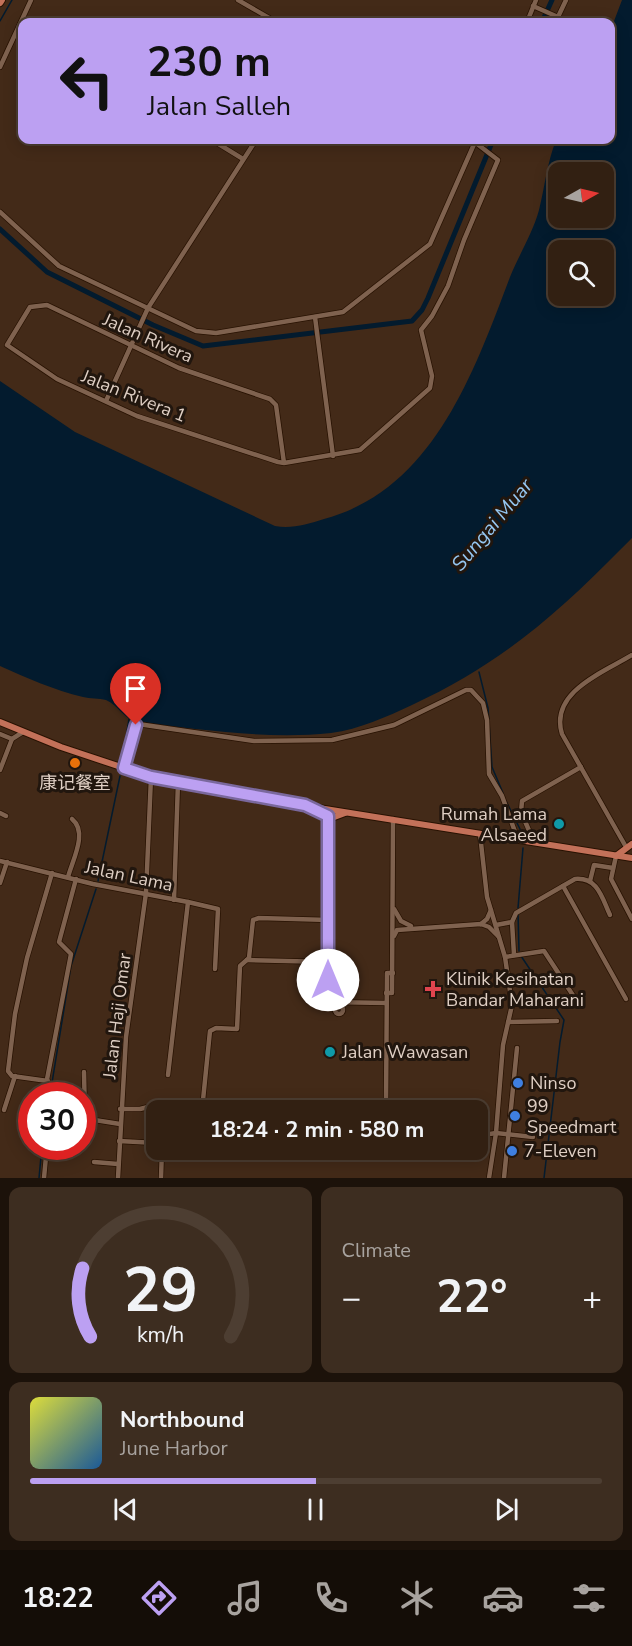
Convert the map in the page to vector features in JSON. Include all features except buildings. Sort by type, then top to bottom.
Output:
[{"type":"main road","points":[[0,722],[151,777],[305,805],[616,856],[632,856],[629,845],[616,856]]},
{"type":"main road","points":[[305,805],[327,815],[329,819],[348,812]]},
{"type":"street","points":[[23,18],[31,0]]},
{"type":"street","points":[[238,0],[269,18]]},
{"type":"street","points":[[248,6],[251,0]]},
{"type":"street","points":[[528,18],[536,0]]},
{"type":"street","points":[[533,6],[558,17],[566,0]]},
{"type":"street","points":[[0,67],[18,28]]},
{"type":"street","points":[[219,144],[243,159]]},
{"type":"street","points":[[106,401],[148,308],[253,144]]},
{"type":"street","points":[[0,212],[59,266],[196,331],[216,333],[343,312],[430,244],[469,162],[474,144]]},
{"type":"street","points":[[284,463],[333,456],[367,446],[430,388],[433,380],[431,367],[421,330],[432,316],[456,268],[464,240],[497,163],[497,156],[484,152],[478,144]]},
{"type":"street","name":"Jalan Rivera","points":[[20,323],[30,307],[47,305],[179,368],[275,403],[284,463]]},
{"type":"street","points":[[315,317],[333,456]]},
{"type":"street","name":"Jalan Rivera 1","points":[[20,323],[8,345],[57,379],[136,416],[284,463]]},
{"type":"street","points":[[629,845],[581,767],[560,727],[564,703],[575,691],[632,655]]},
{"type":"street","points":[[124,768],[135,727],[138,724],[254,741],[332,740],[394,725],[466,690],[471,690],[483,703],[487,720],[489,774],[502,796],[518,840]]},
{"type":"street","points":[[0,770],[12,739],[23,732]]},
{"type":"street","points":[[0,734],[12,739]]},
{"type":"street","points":[[534,842],[521,812],[522,801],[581,767]]},
{"type":"street","name":"Jalan Haji Omar","points":[[118,1178],[120,1108],[126,1037],[146,893],[151,777]]},
{"type":"street","points":[[174,900],[178,782]]},
{"type":"street","points":[[68,877],[80,836],[79,827],[72,819]]},
{"type":"street","points":[[329,819],[328,1002],[338,1006],[386,1003]]},
{"type":"street","points":[[386,1100],[386,993],[392,993],[390,973],[393,940],[393,819]]},
{"type":"street","points":[[480,834],[486,890],[505,957],[512,995],[503,1045],[496,1133],[489,1178]]},
{"type":"street","points":[[616,856],[613,884],[632,919]]},
{"type":"street","name":"Jalan Lama","points":[[0,861],[188,902],[168,1075]]},
{"type":"street","points":[[0,883],[7,862]]},
{"type":"street","points":[[590,881],[594,865],[613,868]]},
{"type":"street","points":[[52,873],[27,958],[15,1014],[8,1071],[15,1076],[48,1081],[71,954],[59,942],[76,879]]},
{"type":"street","points":[[514,955],[512,922],[516,914],[521,909],[577,879],[590,881],[596,885],[610,915]]},
{"type":"street","points":[[563,886],[626,999]]},
{"type":"street","points":[[188,902],[218,909],[215,969]]},
{"type":"street","points":[[393,904],[400,921],[413,927]]},
{"type":"street","points":[[481,924],[487,919],[492,909]]},
{"type":"street","points":[[248,960],[251,924],[255,918],[329,920]]},
{"type":"street","points":[[496,925],[512,922]]},
{"type":"street","points":[[393,940],[397,930],[413,927],[481,924],[493,930],[500,940]]},
{"type":"street","points":[[505,957],[544,951],[578,1003]]},
{"type":"street","points":[[203,1100],[210,1031],[216,1028],[237,1029],[240,966],[248,960],[328,962]]},
{"type":"street","points":[[508,1022],[557,1021]]},
{"type":"street","points":[[504,1178],[517,1048]]},
{"type":"street","points":[[84,1072],[84,1082]]},
{"type":"street","points":[[4,1110],[15,1076]]},
{"type":"street","points":[[120,1108],[146,1108]]},
{"type":"street","points":[[96,1120],[120,1124]]},
{"type":"street","points":[[488,1134],[533,1137]]},
{"type":"street","points":[[119,1141],[146,1142]]},
{"type":"street","points":[[44,1178],[46,1160]]},
{"type":"street","points":[[161,1178],[162,1160]]},
{"type":"street","points":[[94,1162],[118,1164]]},
{"type":"water","name":"Sungai Muar","points":[[622,0],[632,0],[632,538],[597,573],[525,637],[473,673],[412,705],[373,722],[331,733],[258,734],[136,722],[106,700],[86,698],[62,691],[0,666],[0,381],[75,432],[275,526],[288,527],[306,524],[362,504],[394,482],[421,455],[444,423],[464,388],[530,235],[541,201],[548,167],[548,228],[614,228],[614,162],[549,162],[555,144],[615,144],[615,18]]},
{"type":"waterway","points":[[0,21],[12,0]]},
{"type":"waterway","points":[[544,18],[552,0]]},
{"type":"waterway","points":[[0,229],[47,272],[153,325],[203,346],[412,321],[422,310],[428,298],[491,144]]},
{"type":"waterway","points":[[479,672],[488,708],[492,767],[503,793]]},
{"type":"waterway","points":[[122,762],[129,719]]},
{"type":"waterway","points":[[98,881],[120,776]]},
{"type":"waterway","points":[[506,801],[524,837]]},
{"type":"waterway","points":[[518,908],[523,848]]},
{"type":"waterway","points":[[52,1082],[71,966],[96,889]]},
{"type":"waterway","points":[[518,913],[519,951]]},
{"type":"waterway","points":[[521,956],[564,1020],[544,1178]]},
{"type":"waterway","points":[[39,1178],[41,1160]]},
{"type":"place","name":"康记餐室","points":[[75,763]]},
{"type":"place","name":"Rumah Lama Alsaeed","points":[[559,824]]},
{"type":"place","name":"Klinik Kesihatan Bandar Maharani","points":[[433,989]]},
{"type":"place","name":"Jalan Wawasan","points":[[330,1052]]},
{"type":"place","name":"Ninso","points":[[518,1083]]},
{"type":"place","name":"99 Speedmart","points":[[515,1116]]},
{"type":"place","name":"7-Eleven","points":[[512,1151]]},
{"type":"route","points":[[136,725],[124,768],[151,777],[305,805],[328,816],[328,980]]}]
